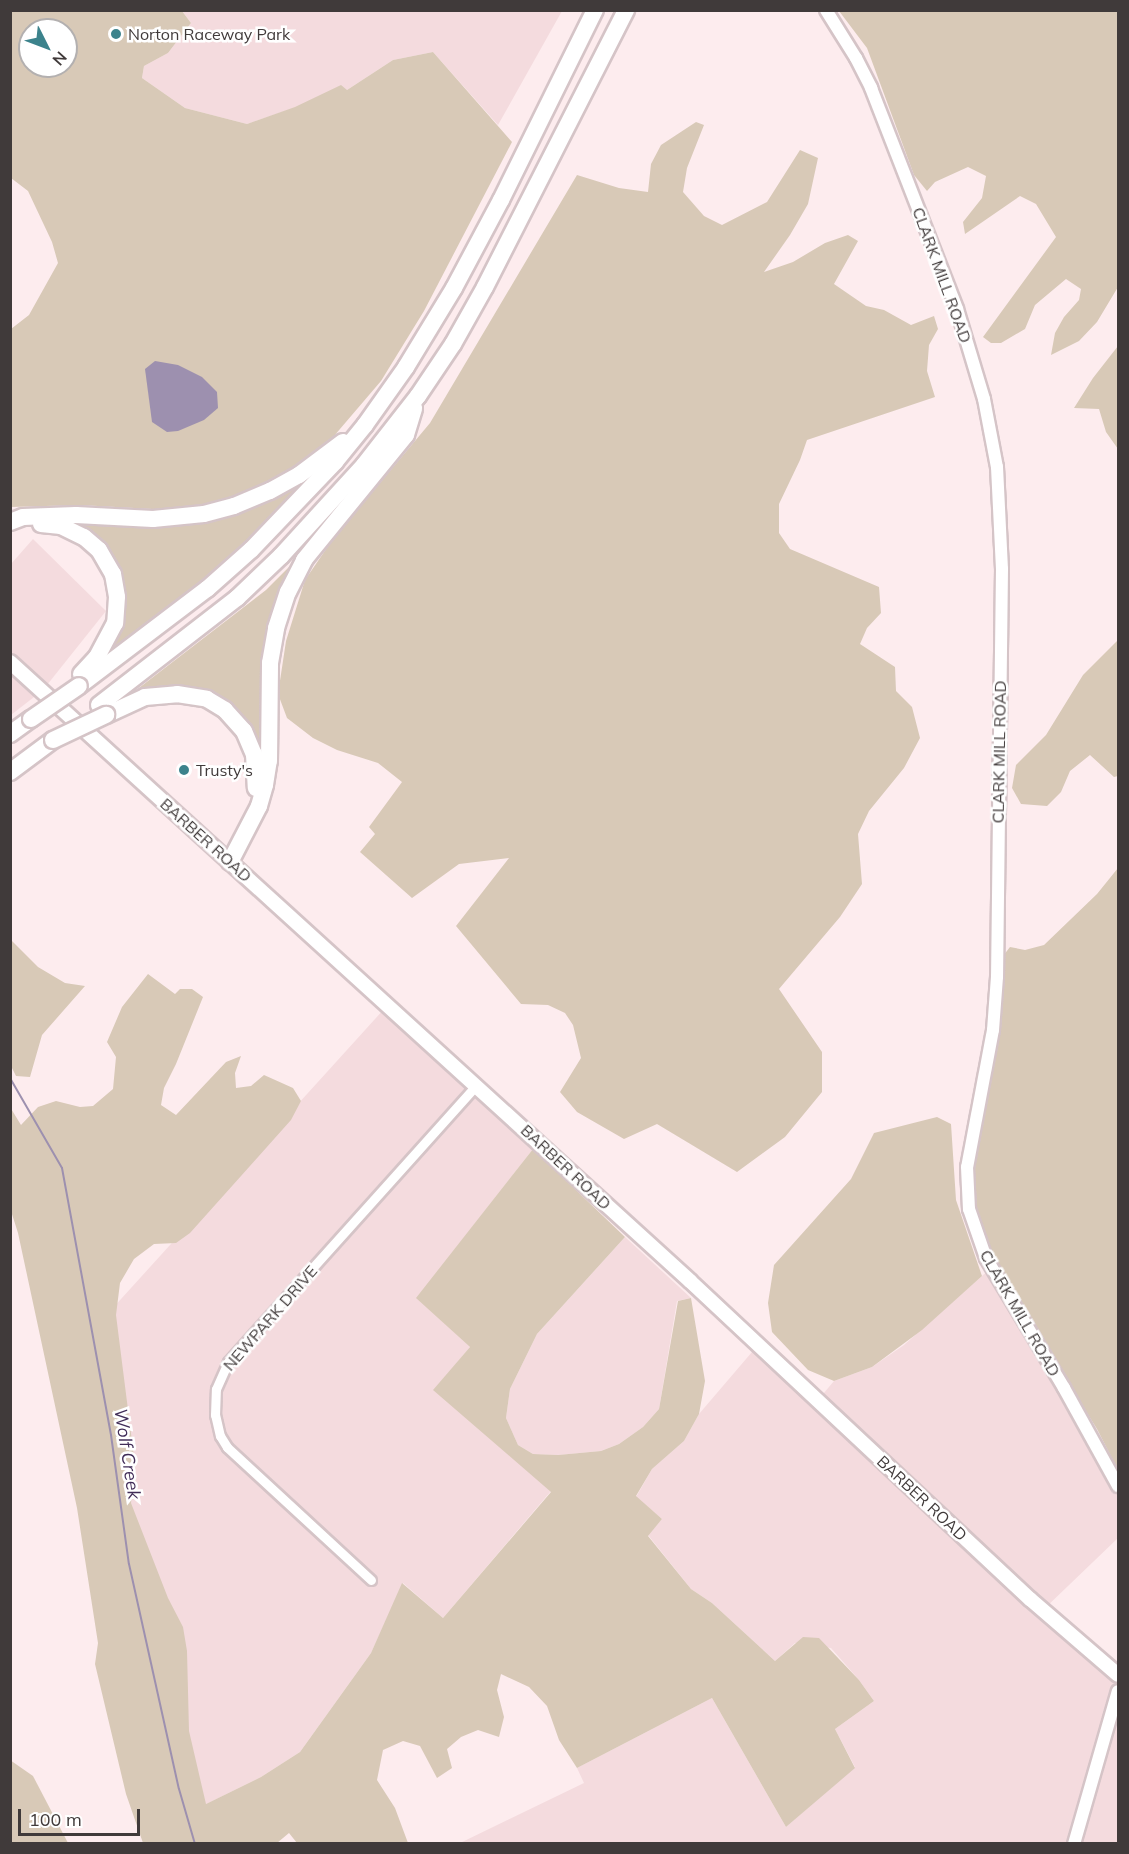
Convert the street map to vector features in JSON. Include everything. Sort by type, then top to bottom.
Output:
[{"type":"highway","points":[[10,734],[207,590],[251,550],[335,462],[374,413],[454,288],[501,200],[595,10]]},
{"type":"highway","points":[[10,772],[52,740],[103,710],[237,598],[281,556],[364,465],[418,396],[453,344],[485,287],[626,10]]},
{"type":"highway","points":[[226,859],[259,806],[265,784],[269,761],[270,663],[276,628],[288,592],[304,560],[406,435],[418,396]]},
{"type":"highway","points":[[10,522],[22,517],[76,515],[161,519],[219,511],[259,496],[299,475],[350,436],[374,413]]},
{"type":"highway","points":[[10,529],[24,525],[52,524],[70,529],[94,544],[104,556],[113,574],[117,597],[115,623],[96,658],[77,684]]},
{"type":"highway","points":[[103,710],[145,698],[177,694],[207,699],[225,710],[239,724],[254,754],[257,780],[250,808],[226,859]]},
{"type":"main road","name":"BARBER ROAD","points":[[10,663],[476,1086],[1030,1599],[1119,1675]]},
{"type":"street","name":"CLARK MILL ROAD","points":[[826,10],[856,58],[871,88],[957,309],[984,399],[996,467],[1002,559],[997,977],[993,1030],[967,1167],[969,1209],[986,1258],[1064,1388],[1119,1486]]},
{"type":"street","name":"NEWPARK DRIVE","points":[[371,1580],[227,1447],[220,1436],[215,1415],[216,1389],[228,1362],[476,1086]]},
{"type":"street","points":[[1074,1844],[1119,1691]]},
{"type":"shaded area","points":[[10,11],[182,11],[191,23],[168,53],[144,66],[142,78],[185,108],[247,124],[295,107],[341,85],[347,90],[393,60],[433,52],[512,142],[424,311],[381,381],[334,436],[303,462],[272,481],[240,495],[202,506],[170,510],[80,505],[11,507],[11,329],[29,315],[58,263],[52,242],[28,191],[11,178]]},
{"type":"shaded area","points":[[182,11],[562,11],[498,125],[433,52],[393,60],[347,90],[247,124],[185,108],[142,78],[144,66],[168,53],[191,23]]},
{"type":"shaded area","points":[[839,11],[1118,11],[1118,287],[1097,322],[1079,341],[1051,355],[1055,333],[1064,317],[1079,300],[1081,289],[1066,279],[1035,305],[1025,329],[1001,343],[991,343],[983,337],[1056,237],[1036,204],[1020,196],[965,234],[963,222],[982,198],[986,176],[968,167],[935,182],[927,191],[914,175],[867,48]]},
{"type":"shaded area","points":[[696,122],[704,125],[687,168],[683,192],[704,216],[722,225],[767,202],[800,150],[818,158],[808,204],[764,272],[793,262],[825,243],[848,235],[858,241],[834,284],[866,306],[884,310],[911,325],[934,316],[938,329],[929,345],[927,371],[935,397],[807,440],[779,504],[779,533],[790,549],[879,587],[881,613],[867,628],[860,644],[895,667],[896,691],[912,707],[920,738],[904,768],[869,811],[858,834],[862,884],[840,917],[779,989],[822,1052],[822,1092],[785,1137],[737,1172],[657,1124],[624,1139],[577,1112],[560,1092],[581,1058],[573,1025],[565,1013],[548,1005],[521,1004],[456,926],[509,858],[459,864],[412,898],[360,852],[375,834],[369,827],[402,782],[378,763],[337,750],[313,738],[287,718],[278,694],[286,641],[305,580],[333,539],[430,423],[577,175],[619,188],[648,192],[651,164],[661,145]]},
{"type":"shaded area","points":[[1118,346],[1118,449],[1106,432],[1099,409],[1074,408],[1093,378]]},
{"type":"shaded area","points":[[155,361],[178,365],[202,377],[217,392],[218,408],[204,420],[178,431],[167,432],[152,422],[145,369]]},
{"type":"shaded area","points":[[321,468],[253,538],[189,593],[114,650],[111,649],[121,629],[125,603],[123,586],[70,527],[73,522],[117,526],[174,526],[215,520],[255,506]]},
{"type":"shaded area","points":[[33,539],[106,611],[43,690],[11,715],[11,564]]},
{"type":"shaded area","points":[[303,553],[284,594],[264,772],[220,702],[122,701],[266,590]]},
{"type":"shaded area","points":[[1118,640],[1118,776],[1114,777],[1090,755],[1070,771],[1061,792],[1047,806],[1021,804],[1012,788],[1016,765],[1046,735],[1083,675]]},
{"type":"shaded area","points":[[1118,868],[1118,1470],[1097,1429],[987,1252],[976,1221],[970,1175],[985,1112],[992,1054],[1001,1019],[1003,956],[1010,947],[1025,950],[1044,945],[1097,894]]},
{"type":"shaded area","points":[[11,940],[38,967],[65,983],[85,986],[42,1035],[30,1077],[16,1076],[11,1066]]},
{"type":"shaded area","points":[[148,974],[175,994],[180,989],[192,989],[203,997],[164,1088],[161,1105],[176,1115],[226,1062],[241,1056],[235,1073],[236,1088],[251,1086],[264,1075],[293,1088],[301,1101],[291,1120],[190,1233],[176,1243],[154,1244],[134,1259],[120,1283],[116,1315],[135,1465],[131,1503],[168,1598],[183,1627],[187,1651],[189,1731],[206,1804],[261,1777],[300,1752],[371,1653],[402,1583],[443,1618],[551,1492],[433,1390],[470,1347],[416,1298],[533,1149],[625,1237],[537,1334],[510,1389],[506,1418],[518,1445],[533,1454],[558,1455],[601,1451],[619,1444],[643,1427],[659,1409],[678,1301],[691,1298],[705,1381],[699,1414],[684,1441],[652,1469],[636,1496],[662,1519],[648,1536],[691,1589],[712,1603],[775,1661],[803,1637],[819,1638],[859,1680],[874,1701],[835,1729],[855,1768],[786,1827],[712,1698],[577,1768],[559,1740],[547,1706],[529,1687],[501,1674],[497,1690],[504,1717],[499,1737],[478,1730],[461,1737],[447,1749],[452,1768],[437,1778],[420,1746],[403,1741],[383,1750],[377,1780],[395,1808],[408,1843],[297,1843],[289,1833],[277,1843],[143,1843],[126,1794],[95,1664],[98,1643],[77,1508],[18,1233],[11,1211],[10,1107],[21,1125],[38,1107],[56,1101],[80,1107],[93,1106],[113,1089],[116,1057],[107,1042],[122,1007]]},
{"type":"shaded area","points":[[385,1008],[533,1149],[417,1298],[470,1347],[434,1390],[551,1491],[443,1618],[403,1583],[371,1653],[300,1752],[261,1777],[186,1814],[92,1331]]},
{"type":"shaded area","points":[[937,1117],[951,1124],[956,1200],[982,1276],[922,1330],[872,1367],[834,1381],[808,1370],[772,1332],[768,1303],[774,1265],[851,1179],[874,1133]]},
{"type":"shaded area","points":[[625,1237],[691,1298],[677,1301],[659,1409],[643,1427],[619,1444],[601,1451],[558,1455],[533,1454],[518,1445],[506,1418],[510,1389],[537,1334]]},
{"type":"shaded area","points":[[991,1268],[1118,1486],[1118,1538],[1043,1610],[1118,1675],[1118,1843],[458,1844],[584,1783],[577,1768],[712,1698],[786,1827],[855,1767],[835,1729],[874,1701],[859,1680],[831,1648],[795,1643],[775,1661],[712,1603],[691,1589],[648,1535],[662,1519],[636,1497],[652,1469],[684,1441],[699,1414],[758,1345],[818,1400],[834,1381],[872,1367],[904,1345]]},
{"type":"shaded area","points":[[10,1760],[33,1776],[68,1843],[11,1843]]},
{"type":"waterway","name":"Wolf Creek","points":[[10,1078],[62,1168],[111,1435],[129,1564],[179,1789],[195,1844]]},
{"type":"place","name":"Norton Raceway Park","points":[[116,34]]},
{"type":"place","name":"Trusty's","points":[[184,770]]}]
